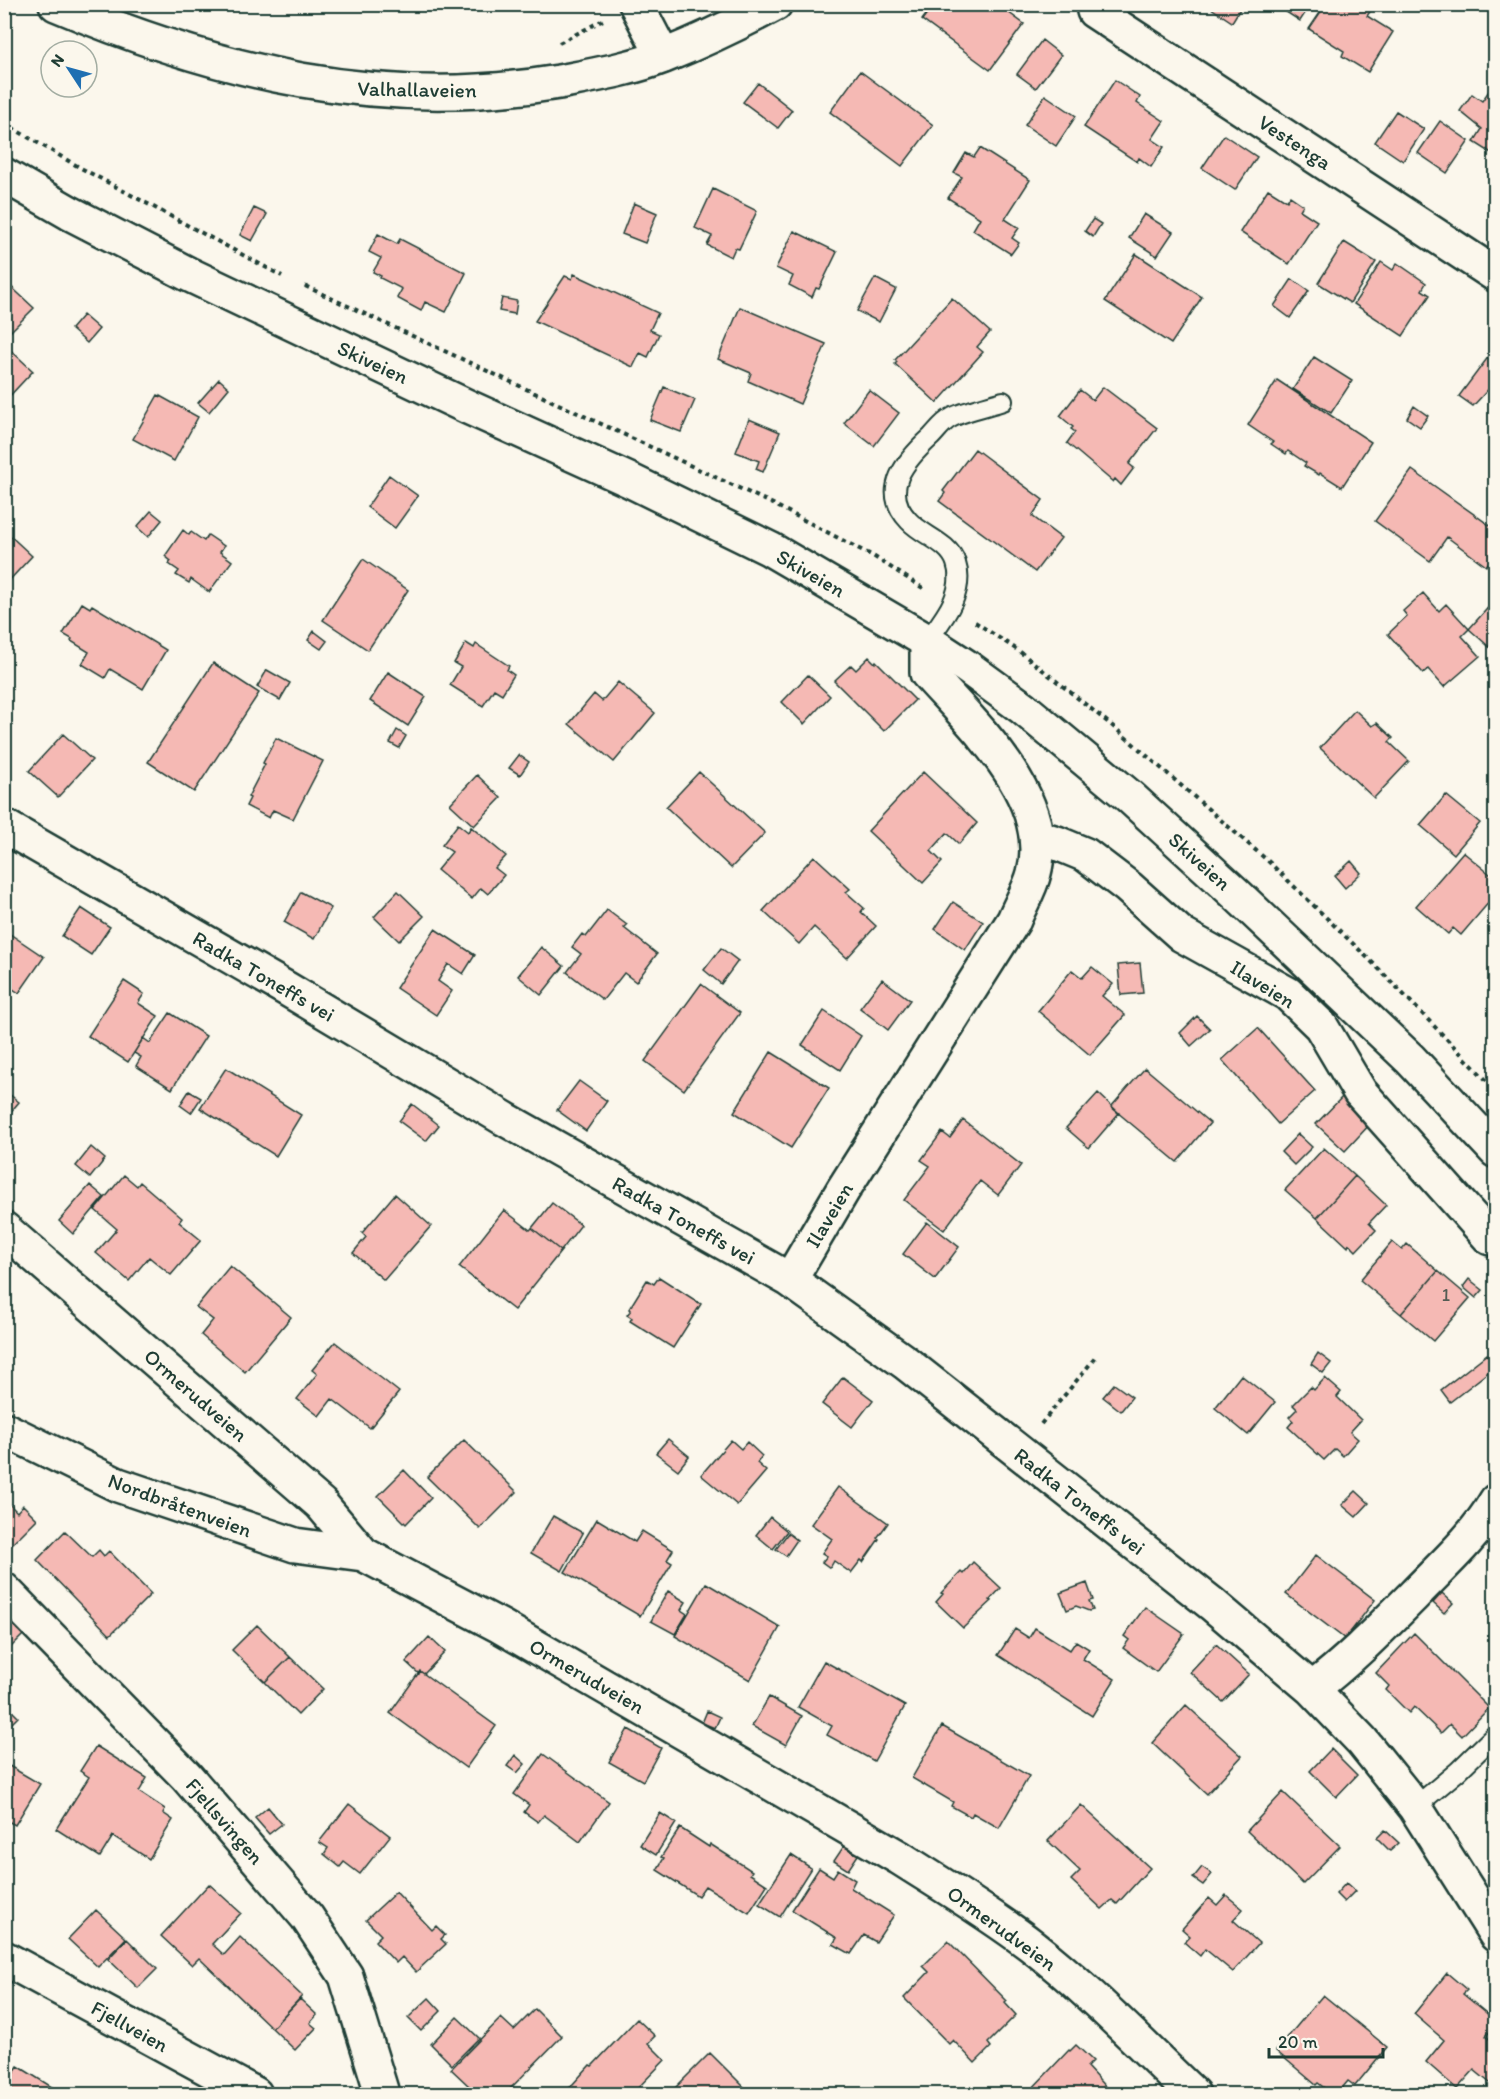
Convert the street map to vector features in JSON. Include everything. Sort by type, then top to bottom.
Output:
[{"type":"street","name":"Valhallaveien","points":[[56,4],[132,35],[185,53],[262,73],[343,87],[415,92],[494,90],[585,77],[663,56],[775,4]]},
{"type":"street","points":[[624,10],[663,56]]},
{"type":"street","name":"Vestenga","points":[[1094,11],[1496,275]]},
{"type":"street","name":"Skiveien","points":[[4,175],[70,213],[188,274],[468,407],[629,480],[770,549],[967,667],[1023,708],[1130,797],[1410,1059],[1496,1150]]},
{"type":"street","name":"Ilaveien","points":[[790,1280],[843,1190],[1014,920],[1034,873],[1038,837],[1024,794],[995,752],[927,673],[927,641]]},
{"type":"street","name":"Radka Toneffs vei","points":[[4,826],[515,1124],[790,1280],[906,1363],[1212,1604],[1312,1689],[1362,1741],[1414,1807],[1496,1935]]},
{"type":"street","name":"Ilaveien","points":[[1038,837],[1086,855],[1128,887],[1182,935],[1288,994],[1321,1026],[1360,1092],[1490,1238]]},
{"type":"street","name":"Ormerudveien","points":[[4,1229],[321,1504],[363,1554],[500,1626],[900,1858],[961,1896],[1040,1952],[1193,2094]]},
{"type":"street","name":"Nordbråtenveien","points":[[4,1429],[118,1485],[295,1545],[363,1554]]},
{"type":"street","points":[[1312,1689],[1348,1661],[1439,1569],[1487,1516],[1496,1502]]},
{"type":"street","name":"Fjellsvingen","points":[[4,1590],[186,1776],[307,1917],[346,1976],[381,2090],[380,2094]]},
{"type":"street","name":"Fjellveien","points":[[4,1958],[255,2094]]},
{"type":"lane","points":[[927,641],[951,607],[958,579],[957,570],[955,561],[944,547],[908,521],[895,498],[897,478],[913,453],[950,418],[1003,401]]},
{"type":"lane","points":[[1414,1807],[1458,1771],[1496,1734]]},
{"type":"path","points":[[550,47],[624,10]]},
{"type":"path","points":[[1017,1452],[1095,1358]]},
{"type":"building","points":[[934,4],[997,4],[1024,24],[990,70],[922,20]]},
{"type":"building","points":[[1205,4],[1243,4],[1232,22]]},
{"type":"building","points":[[1283,4],[1311,4],[1300,21],[1280,8]]},
{"type":"building","points":[[1326,4],[1375,4],[1367,16],[1393,32],[1368,72],[1342,56],[1344,51],[1309,29]]},
{"type":"building","points":[[1042,40],[1061,55],[1036,88],[1017,74]]},
{"type":"building","points":[[860,71],[933,125],[902,166],[830,112]]},
{"type":"building","points":[[1115,80],[1140,97],[1137,103],[1164,121],[1152,139],[1164,147],[1151,167],[1139,158],[1137,162],[1084,127]]},
{"type":"building","points":[[1496,81],[1496,156],[1474,142],[1482,129],[1460,111],[1472,94],[1482,101]]},
{"type":"building","points":[[758,83],[792,110],[778,128],[743,102]]},
{"type":"building","points":[[1045,95],[1076,116],[1056,146],[1025,125]]},
{"type":"building","points":[[1396,111],[1424,129],[1403,161],[1375,142]]},
{"type":"building","points":[[1440,121],[1469,141],[1447,173],[1418,153]]},
{"type":"building","points":[[1224,135],[1257,157],[1235,190],[1202,168]]},
{"type":"building","points":[[980,148],[1030,180],[1005,219],[1019,228],[1012,238],[1019,243],[1011,254],[973,230],[980,218],[948,198],[962,177],[954,173],[966,153],[974,157]]},
{"type":"building","points":[[713,189],[757,211],[739,249],[735,248],[731,257],[707,245],[712,236],[695,228]]},
{"type":"building","points":[[1268,189],[1287,201],[1290,196],[1303,205],[1300,210],[1317,221],[1289,264],[1240,232]]},
{"type":"building","points":[[634,203],[657,213],[645,243],[622,234]]},
{"type":"building","points":[[254,208],[267,214],[252,241],[240,235]]},
{"type":"building","points":[[1144,214],[1173,232],[1157,256],[1129,238]]},
{"type":"building","points":[[1093,219],[1101,224],[1093,237],[1085,231]]},
{"type":"building","points":[[794,231],[837,252],[819,289],[816,288],[812,297],[789,285],[793,276],[776,268]]},
{"type":"building","points":[[378,234],[397,244],[400,239],[466,273],[446,312],[425,302],[421,311],[397,298],[402,289],[373,272],[381,258],[369,252]]},
{"type":"building","points":[[1344,242],[1376,262],[1350,303],[1318,283]]},
{"type":"building","points":[[1136,254],[1202,297],[1171,344],[1105,301]]},
{"type":"building","points":[[1381,262],[1393,270],[1397,263],[1426,283],[1422,290],[1430,295],[1403,336],[1354,304]]},
{"type":"building","points":[[574,274],[658,313],[650,330],[659,334],[648,357],[640,353],[633,367],[535,321],[565,276],[572,279]]},
{"type":"building","points":[[875,278],[896,289],[879,322],[857,311]]},
{"type":"building","points":[[1292,279],[1309,291],[1290,318],[1274,306]]},
{"type":"building","points":[[4,280],[34,308],[4,338]]},
{"type":"building","points":[[502,298],[517,301],[515,314],[499,311]]},
{"type":"building","points":[[952,298],[990,332],[977,347],[983,352],[937,403],[895,364],[897,362],[895,360]]},
{"type":"building","points":[[740,307],[826,344],[800,404],[748,381],[751,373],[718,359]]},
{"type":"building","points":[[83,315],[99,329],[87,343],[71,329]]},
{"type":"building","points":[[4,344],[33,371],[4,402]]},
{"type":"building","points":[[1492,352],[1496,354],[1496,381],[1473,406],[1459,396]]},
{"type":"building","points":[[1314,357],[1352,381],[1331,413],[1293,389]]},
{"type":"building","points":[[219,379],[229,388],[209,412],[198,403]]},
{"type":"building","points":[[1277,380],[1371,442],[1342,487],[1304,466],[1306,463],[1288,451],[1286,454],[1248,425]]},
{"type":"building","points":[[664,387],[695,400],[681,432],[650,420]]},
{"type":"building","points":[[1103,387],[1157,428],[1129,464],[1134,468],[1121,485],[1115,479],[1113,482],[1067,443],[1075,432],[1071,429],[1073,427],[1060,416],[1080,390],[1093,400]]},
{"type":"building","points":[[869,390],[899,413],[874,446],[844,423]]},
{"type":"building","points":[[158,395],[198,417],[174,461],[133,439]]},
{"type":"building","points":[[1414,406],[1428,416],[1420,427],[1407,418]]},
{"type":"building","points":[[749,419],[780,432],[763,472],[756,469],[759,461],[736,452]]},
{"type":"building","points":[[975,449],[1043,500],[1032,516],[1061,538],[1035,572],[939,501],[945,493],[943,491]]},
{"type":"building","points":[[1412,470],[1496,530],[1496,553],[1486,566],[1447,537],[1430,561],[1375,521]]},
{"type":"building","points":[[389,475],[418,496],[395,528],[367,507]]},
{"type":"building","points":[[151,511],[162,520],[148,537],[137,527]]},
{"type":"building","points":[[4,530],[32,556],[4,586]]},
{"type":"building","points":[[183,530],[189,535],[191,532],[204,541],[208,535],[224,546],[220,552],[232,561],[209,592],[191,579],[189,583],[176,575],[179,571],[169,564],[171,561],[165,556]]},
{"type":"building","points":[[363,559],[408,590],[368,650],[323,620]]},
{"type":"building","points":[[1423,593],[1439,611],[1446,604],[1469,629],[1462,636],[1480,656],[1444,687],[1428,669],[1423,673],[1388,634],[1407,616],[1403,611]]},
{"type":"building","points":[[1495,600],[1496,651],[1495,652],[1469,629]]},
{"type":"building","points":[[82,603],[90,608],[92,605],[166,650],[143,689],[110,669],[105,678],[82,664],[89,652],[63,634]]},
{"type":"building","points":[[314,631],[327,641],[321,649],[308,640]]},
{"type":"building","points":[[466,643],[474,648],[476,644],[509,666],[507,670],[514,675],[502,694],[494,689],[483,706],[450,685],[461,667],[454,663]]},
{"type":"building","points":[[869,657],[875,663],[876,661],[915,700],[884,731],[834,681],[851,665],[856,670]]},
{"type":"building","points":[[213,663],[259,693],[194,792],[148,762]]},
{"type":"building","points":[[267,670],[290,683],[280,700],[257,687]]},
{"type":"building","points":[[388,672],[426,697],[408,726],[370,701]]},
{"type":"building","points":[[808,675],[830,696],[804,724],[782,702]]},
{"type":"building","points":[[618,682],[655,713],[614,762],[569,724],[594,694],[602,701]]},
{"type":"building","points":[[1355,710],[1372,726],[1377,723],[1393,738],[1389,742],[1409,761],[1374,798],[1320,748]]},
{"type":"building","points":[[397,730],[406,736],[399,748],[390,743]]},
{"type":"building","points":[[63,734],[92,760],[58,797],[29,771]]},
{"type":"building","points":[[276,738],[323,761],[293,819],[273,810],[269,818],[246,806],[250,798],[248,797],[265,764],[263,763]]},
{"type":"building","points":[[519,755],[529,762],[520,775],[509,768]]},
{"type":"building","points":[[699,772],[765,833],[731,868],[666,807]]},
{"type":"building","points":[[923,772],[977,823],[959,844],[947,833],[931,851],[942,862],[923,883],[868,831]]},
{"type":"building","points":[[477,775],[501,798],[474,826],[450,804]]},
{"type":"building","points":[[1446,795],[1480,823],[1454,854],[1420,825]]},
{"type":"building","points":[[458,824],[468,832],[471,827],[506,856],[495,868],[504,875],[488,894],[481,888],[472,899],[437,870],[452,852],[442,845]]},
{"type":"building","points":[[1463,852],[1496,879],[1496,894],[1461,935],[1453,928],[1448,934],[1416,906]]},
{"type":"building","points":[[814,856],[850,889],[846,892],[864,908],[861,912],[876,926],[847,958],[814,927],[799,944],[763,911]]},
{"type":"building","points":[[1351,861],[1361,873],[1345,888],[1335,876]]},
{"type":"building","points":[[398,891],[424,916],[399,941],[374,917]]},
{"type":"building","points":[[301,892],[331,908],[314,939],[284,922]]},
{"type":"building","points":[[953,902],[983,922],[965,950],[935,929]]},
{"type":"building","points":[[81,908],[110,927],[91,955],[62,936]]},
{"type":"building","points":[[607,910],[627,925],[624,928],[657,954],[636,982],[624,973],[603,1000],[567,972],[581,954],[572,947],[582,934],[586,937]]},
{"type":"building","points":[[435,929],[475,955],[463,974],[448,964],[438,981],[452,991],[436,1015],[396,988]]},
{"type":"building","points":[[4,930],[44,957],[19,993],[4,983]]},
{"type":"building","points":[[541,947],[564,966],[541,995],[518,976]]},
{"type":"building","points":[[721,948],[738,961],[721,984],[704,970]]},
{"type":"building","points":[[1140,963],[1143,993],[1121,995],[1118,965]]},
{"type":"building","points":[[1092,967],[1113,984],[1102,996],[1125,1015],[1090,1055],[1038,1011],[1072,970],[1082,978]]},
{"type":"building","points":[[882,979],[910,1000],[888,1030],[860,1008]]},
{"type":"building","points":[[124,981],[144,994],[138,1003],[158,1016],[128,1062],[88,1036]]},
{"type":"building","points":[[701,984],[740,1013],[684,1090],[645,1061]]},
{"type":"building","points":[[824,1011],[861,1036],[840,1070],[802,1045]]},
{"type":"building","points":[[170,1013],[206,1036],[172,1089],[136,1066],[141,1057],[134,1053],[143,1038],[150,1043]]},
{"type":"building","points":[[1197,1016],[1210,1029],[1191,1046],[1180,1033]]},
{"type":"building","points":[[1258,1028],[1315,1091],[1278,1124],[1222,1060]]},
{"type":"building","points":[[771,1052],[829,1088],[791,1148],[734,1112]]},
{"type":"building","points":[[226,1068],[301,1115],[276,1156],[200,1108]]},
{"type":"building","points":[[1145,1068],[1210,1123],[1177,1162],[1111,1107]]},
{"type":"building","points":[[579,1081],[607,1101],[586,1131],[557,1110]]},
{"type":"building","points":[[4,1090],[19,1102],[4,1120]]},
{"type":"building","points":[[189,1091],[201,1098],[191,1113],[180,1105]]},
{"type":"building","points":[[1098,1093],[1119,1113],[1089,1148],[1066,1128]]},
{"type":"building","points":[[1344,1095],[1372,1122],[1345,1151],[1316,1124]]},
{"type":"building","points":[[412,1104],[439,1125],[426,1141],[399,1121]]},
{"type":"building","points":[[963,1120],[1021,1165],[998,1195],[980,1181],[944,1230],[904,1200],[930,1166],[921,1160],[942,1132],[950,1138]]},
{"type":"building","points":[[1298,1134],[1312,1147],[1294,1165],[1281,1152]]},
{"type":"building","points":[[91,1147],[105,1159],[90,1178],[76,1166]]},
{"type":"building","points":[[1324,1148],[1355,1176],[1317,1218],[1285,1190]]},
{"type":"building","points":[[124,1175],[137,1186],[140,1182],[182,1218],[179,1222],[201,1240],[171,1275],[149,1257],[129,1281],[96,1253],[117,1229],[95,1210]]},
{"type":"building","points":[[1355,1176],[1386,1205],[1369,1223],[1376,1230],[1356,1251],[1349,1244],[1348,1247],[1317,1218]]},
{"type":"building","points":[[90,1185],[104,1197],[73,1234],[59,1221]]},
{"type":"building","points":[[395,1194],[431,1226],[384,1280],[353,1253],[366,1237],[362,1233]]},
{"type":"building","points":[[552,1203],[581,1225],[561,1251],[532,1228]]},
{"type":"building","points":[[504,1210],[561,1251],[514,1310],[459,1267]]},
{"type":"building","points":[[927,1222],[959,1247],[935,1279],[903,1254]]},
{"type":"building","points":[[1392,1242],[1402,1250],[1407,1244],[1438,1271],[1401,1314],[1360,1280]]},
{"type":"building","points":[[230,1266],[291,1317],[245,1372],[201,1335],[213,1320],[196,1307]]},
{"type":"building","points":[[1438,1271],[1470,1298],[1433,1341],[1401,1314]]},
{"type":"building","points":[[659,1277],[701,1304],[673,1348],[630,1321],[632,1318],[627,1315],[647,1280],[654,1284]]},
{"type":"building","points":[[1469,1279],[1483,1290],[1476,1298],[1463,1287]]},
{"type":"building","points":[[335,1342],[399,1392],[370,1428],[332,1399],[319,1416],[297,1399],[317,1374],[312,1370]]},
{"type":"building","points":[[1318,1353],[1331,1363],[1323,1373],[1311,1364]]},
{"type":"building","points":[[1487,1354],[1496,1366],[1450,1402],[1441,1390]]},
{"type":"building","points":[[1241,1375],[1275,1402],[1248,1435],[1215,1408]]},
{"type":"building","points":[[843,1377],[873,1400],[852,1427],[822,1404]]},
{"type":"building","points":[[1325,1378],[1341,1392],[1337,1397],[1361,1420],[1350,1432],[1358,1439],[1343,1456],[1335,1449],[1324,1460],[1288,1427],[1293,1421],[1289,1417],[1297,1409],[1293,1405],[1311,1387],[1314,1390]]},
{"type":"building","points":[[1114,1384],[1132,1397],[1121,1411],[1103,1397]]},
{"type":"building","points":[[668,1439],[689,1456],[678,1470],[656,1453]]},
{"type":"building","points":[[464,1440],[517,1492],[480,1529],[427,1477]]},
{"type":"building","points":[[731,1440],[741,1449],[747,1442],[762,1456],[757,1463],[766,1471],[737,1505],[701,1475]]},
{"type":"building","points":[[404,1470],[431,1498],[406,1524],[378,1496]]},
{"type":"building","points":[[838,1487],[888,1523],[863,1562],[861,1560],[851,1573],[834,1561],[830,1568],[822,1562],[827,1556],[822,1553],[832,1539],[811,1524]]},
{"type":"building","points":[[1356,1491],[1369,1503],[1356,1517],[1342,1505]]},
{"type":"building","points":[[4,1499],[17,1512],[23,1505],[37,1519],[4,1552]]},
{"type":"building","points":[[553,1516],[583,1533],[562,1571],[531,1553]]},
{"type":"building","points":[[770,1517],[787,1531],[773,1549],[756,1535]]},
{"type":"building","points":[[597,1519],[635,1542],[642,1531],[673,1550],[667,1560],[672,1563],[640,1616],[565,1572]]},
{"type":"building","points":[[65,1531],[92,1557],[99,1550],[104,1556],[109,1551],[151,1594],[110,1635],[37,1560]]},
{"type":"building","points":[[788,1533],[797,1540],[786,1556],[776,1549]]},
{"type":"building","points":[[1316,1555],[1375,1600],[1345,1639],[1286,1594]]},
{"type":"building","points":[[973,1562],[1001,1588],[990,1600],[992,1601],[963,1628],[936,1602],[943,1594],[941,1593]]},
{"type":"building","points":[[706,1583],[780,1627],[750,1680],[675,1636]]},
{"type":"building","points":[[1087,1583],[1093,1600],[1089,1601],[1093,1610],[1089,1611],[1076,1606],[1067,1610],[1060,1593]]},
{"type":"building","points":[[668,1591],[686,1602],[681,1610],[687,1614],[675,1634],[651,1621]]},
{"type":"building","points":[[1442,1593],[1453,1603],[1444,1613],[1433,1603]]},
{"type":"building","points":[[1145,1607],[1184,1634],[1156,1672],[1123,1648],[1129,1640],[1124,1636]]},
{"type":"building","points":[[9,1617],[25,1633],[4,1654],[4,1622]]},
{"type":"building","points":[[257,1625],[290,1657],[265,1682],[232,1650]]},
{"type":"building","points":[[1035,1628],[1070,1650],[1076,1641],[1089,1649],[1083,1659],[1115,1679],[1092,1716],[998,1655],[1015,1629],[1029,1638]]},
{"type":"building","points":[[1414,1633],[1489,1708],[1462,1736],[1450,1724],[1441,1733],[1414,1707],[1409,1713],[1386,1690],[1389,1686],[1376,1673]]},
{"type":"building","points":[[429,1637],[445,1652],[424,1674],[420,1671],[419,1674],[406,1662]]},
{"type":"building","points":[[1216,1644],[1249,1674],[1223,1702],[1190,1672]]},
{"type":"building","points":[[290,1657],[323,1689],[298,1715],[265,1682]]},
{"type":"building","points":[[824,1661],[905,1706],[874,1761],[827,1735],[832,1726],[798,1707]]},
{"type":"building","points":[[420,1671],[496,1726],[466,1768],[390,1713]]},
{"type":"building","points":[[769,1697],[802,1716],[786,1745],[752,1726]]},
{"type":"building","points":[[4,1703],[18,1717],[4,1731]]},
{"type":"building","points":[[1186,1705],[1242,1756],[1207,1794],[1152,1743]]},
{"type":"building","points":[[707,1711],[720,1717],[715,1728],[702,1723]]},
{"type":"building","points":[[942,1726],[1029,1776],[999,1828],[973,1813],[971,1817],[951,1806],[953,1802],[912,1778]]},
{"type":"building","points":[[628,1729],[661,1748],[643,1781],[609,1762]]},
{"type":"building","points":[[96,1746],[147,1778],[139,1792],[165,1809],[163,1813],[173,1820],[149,1859],[113,1836],[100,1857],[56,1829],[89,1777],[80,1771]]},
{"type":"building","points":[[1331,1749],[1357,1775],[1336,1797],[1310,1771]]},
{"type":"building","points":[[543,1754],[609,1802],[580,1842],[544,1815],[538,1822],[524,1812],[529,1805],[514,1794]]},
{"type":"building","points":[[515,1755],[525,1764],[517,1773],[507,1766]]},
{"type":"building","points":[[4,1763],[40,1784],[15,1825],[4,1819]]},
{"type":"building","points":[[1283,1792],[1340,1846],[1303,1884],[1247,1831]]},
{"type":"building","points":[[349,1804],[390,1836],[360,1874],[344,1862],[340,1867],[324,1854],[328,1848],[319,1842]]},
{"type":"building","points":[[1081,1805],[1150,1868],[1117,1904],[1112,1900],[1102,1909],[1071,1880],[1080,1871],[1048,1841]]},
{"type":"building","points":[[268,1807],[282,1824],[269,1834],[255,1818]]},
{"type":"building","points":[[660,1813],[676,1823],[656,1855],[640,1845]]},
{"type":"building","points":[[680,1828],[752,1871],[750,1874],[767,1885],[749,1913],[705,1886],[698,1896],[657,1870],[664,1858],[661,1857]]},
{"type":"building","points":[[1385,1830],[1399,1843],[1390,1851],[1377,1838]]},
{"type":"building","points":[[844,1846],[858,1855],[848,1870],[834,1861]]},
{"type":"building","points":[[791,1855],[811,1868],[780,1917],[759,1904]]},
{"type":"building","points":[[1202,1867],[1212,1874],[1203,1885],[1193,1878]]},
{"type":"building","points":[[819,1868],[833,1877],[838,1869],[855,1880],[851,1888],[894,1915],[876,1942],[864,1935],[851,1954],[833,1944],[837,1938],[792,1910]]},
{"type":"building","points":[[1346,1883],[1355,1891],[1344,1902],[1336,1894]]},
{"type":"building","points":[[209,1884],[241,1913],[212,1944],[224,1955],[240,1937],[302,1996],[272,2028],[199,1958],[192,1965],[161,1936]]},
{"type":"building","points":[[396,1892],[432,1930],[436,1926],[445,1935],[441,1939],[446,1944],[416,1972],[402,1957],[396,1963],[375,1941],[381,1935],[366,1920]]},
{"type":"building","points":[[1226,1895],[1243,1909],[1233,1920],[1259,1943],[1233,1972],[1205,1949],[1200,1956],[1184,1942],[1190,1936],[1182,1929],[1209,1898],[1217,1905]]},
{"type":"building","points":[[96,1910],[126,1938],[98,1967],[68,1939]]},
{"type":"building","points":[[127,1939],[157,1969],[138,1988],[108,1959]]},
{"type":"building","points":[[948,1941],[1007,2001],[1005,2003],[1016,2015],[988,2043],[991,2047],[975,2063],[953,2040],[949,2044],[904,1998],[929,1972],[923,1966]]},
{"type":"building","points":[[1447,1973],[1467,1990],[1463,1994],[1496,2021],[1496,2025],[1486,2036],[1496,2045],[1496,2088],[1474,2070],[1457,2089],[1426,2062],[1444,2040],[1414,2014]]},
{"type":"building","points":[[1323,1995],[1387,2047],[1355,2086],[1348,2081],[1337,2094],[1332,2094],[1318,2083],[1316,2085],[1276,2051]]},
{"type":"building","points":[[429,1998],[441,2011],[421,2031],[408,2018]]},
{"type":"building","points":[[300,1999],[317,2015],[310,2023],[316,2028],[295,2050],[272,2028]]},
{"type":"building","points":[[535,2009],[562,2036],[505,2094],[462,2094],[469,2086],[451,2069],[501,2018],[514,2030]]},
{"type":"building","points":[[457,2017],[479,2038],[452,2065],[431,2044]]},
{"type":"building","points":[[637,2019],[655,2036],[648,2043],[665,2060],[632,2094],[564,2094],[590,2065],[592,2066]]},
{"type":"building","points":[[1076,2045],[1093,2061],[1087,2067],[1110,2092],[1108,2094],[1027,2094],[1069,2050]]},
{"type":"building","points":[[710,2053],[745,2088],[739,2094],[669,2094]]},
{"type":"building","points":[[18,2066],[63,2094],[4,2094],[4,2088]]}]
